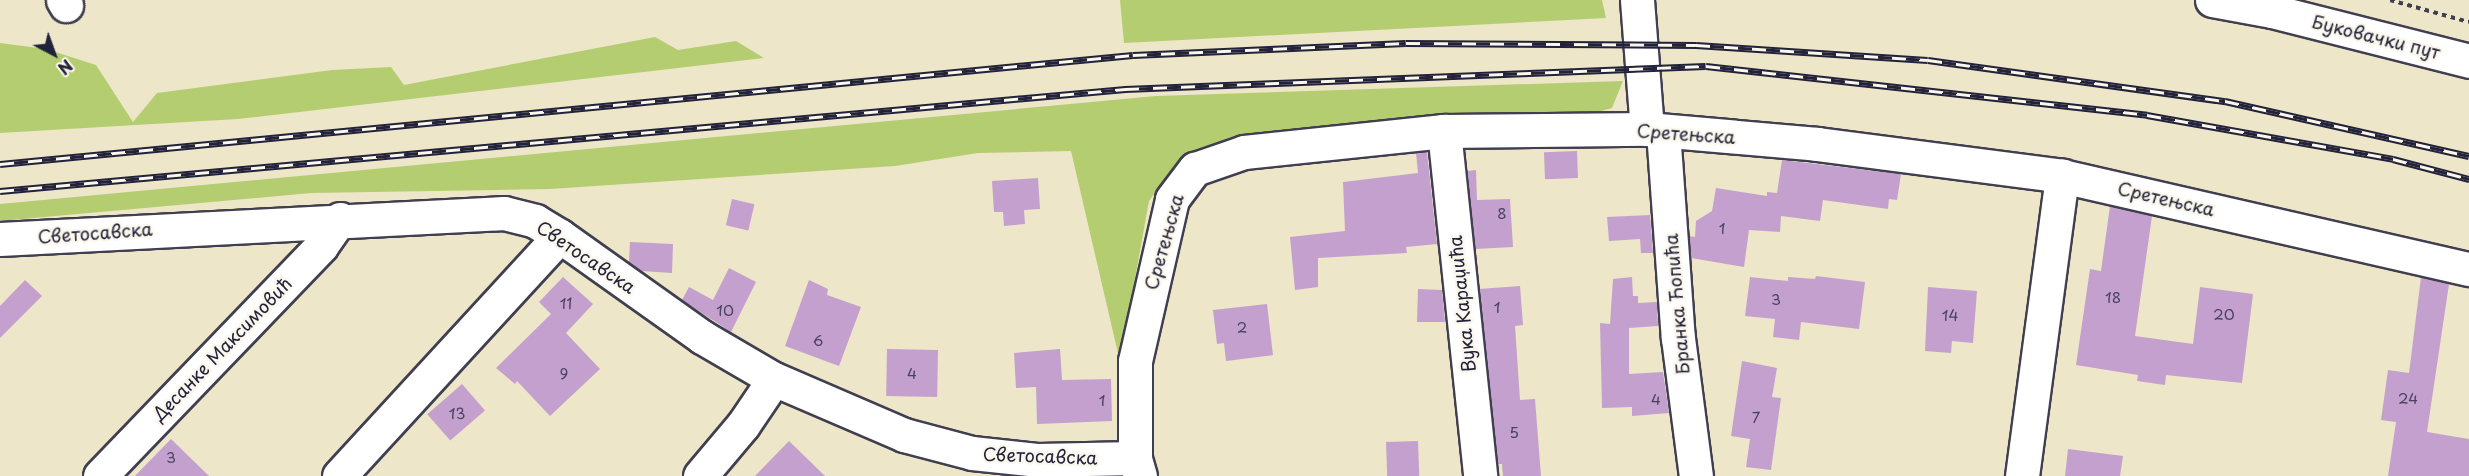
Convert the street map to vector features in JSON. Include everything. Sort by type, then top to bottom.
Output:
[{"type":"street","name":"Бранка Ћопића","points":[[1637,0],[1655,130],[1696,476]]},
{"type":"street","name":"Буковачки пут","points":[[2212,0],[2272,11],[2469,61]]},
{"type":"street","name":"Сретењска","points":[[1137,467],[1135,361],[1159,246],[1172,199],[1195,169],[1244,152],[1444,131],[1655,130],[1817,144],[2062,176],[2469,268]]},
{"type":"street","name":"Вука Караџића","points":[[1444,131],[1480,476]]},
{"type":"street","points":[[2022,476],[2062,176]]},
{"type":"street","name":"Светосавска","points":[[0,239],[340,219],[504,213],[535,221],[560,236],[702,337],[774,379],[904,435],[1031,468],[1137,467]]},
{"type":"street","name":"Десанке Максимовић","points":[[100,476],[321,246],[340,219]]},
{"type":"street","points":[[339,476],[560,236]]},
{"type":"street","points":[[700,476],[743,425],[774,379]]},
{"type":"path","points":[[2390,0],[2469,22]]},
{"type":"green space","points":[[1120,0],[1602,0],[1606,18],[1124,43]]},
{"type":"green space","points":[[655,37],[678,50],[736,41],[764,58],[238,119],[0,133],[0,43],[46,49],[96,65],[133,122],[157,93],[332,70],[391,67],[404,85]]},
{"type":"green space","points":[[1623,81],[1612,108],[1587,115],[1197,152],[1169,173],[1149,201],[1120,362],[1071,151],[978,153],[895,166],[550,189],[311,193],[0,221],[0,204],[1156,96]]},
{"type":"building","points":[[1577,151],[1578,178],[1545,179],[1544,152]]},
{"type":"building","points":[[1427,152],[1437,244],[1406,247],[1407,253],[1318,258],[1318,287],[1295,290],[1290,237],[1345,231],[1343,182],[1418,173],[1416,153]]},
{"type":"building","points":[[1782,160],[1901,174],[1897,200],[1889,199],[1888,209],[1823,200],[1820,221],[1781,216],[1780,232],[1749,230],[1744,267],[1691,258],[1689,236],[1695,237],[1696,221],[1712,211],[1716,188],[1767,196],[1767,192],[1777,193]]},
{"type":"building","points":[[1476,170],[1477,200],[1510,199],[1513,247],[1475,249],[1467,171]]},
{"type":"building","points":[[1038,178],[1040,209],[1024,210],[1025,224],[1004,226],[1003,212],[994,212],[992,181]]},
{"type":"building","points":[[732,199],[754,204],[748,230],[726,225]]},
{"type":"building","points":[[2110,206],[2152,216],[2135,336],[2193,344],[2200,287],[2253,294],[2242,383],[2166,375],[2165,385],[2137,381],[2138,375],[2076,365],[2090,269],[2101,271]]},
{"type":"building","points":[[1650,215],[1653,253],[1641,253],[1640,239],[1609,241],[1607,217]]},
{"type":"building","points":[[630,242],[673,244],[672,273],[642,271],[629,262]]},
{"type":"building","points":[[729,268],[756,282],[731,332],[682,300],[689,287],[713,300]]},
{"type":"building","points":[[1816,276],[1865,282],[1859,329],[1801,322],[1799,340],[1773,337],[1775,319],[1745,316],[1750,277],[1788,281],[1788,277],[1815,279]]},
{"type":"building","points":[[563,277],[593,304],[566,333],[600,369],[550,416],[517,381],[515,384],[496,368],[551,314],[539,302]]},
{"type":"building","points":[[1632,277],[1633,296],[1638,296],[1638,303],[1657,302],[1658,326],[1629,328],[1629,374],[1663,372],[1669,413],[1632,416],[1632,407],[1602,408],[1600,323],[1610,324],[1613,279]]},
{"type":"building","points":[[2421,277],[2449,284],[2427,432],[2469,439],[2469,476],[2388,476],[2396,422],[2381,420],[2388,370],[2409,373]]},
{"type":"building","points":[[25,280],[42,296],[0,338],[0,306]]},
{"type":"building","points":[[809,280],[828,289],[827,295],[861,307],[839,366],[785,346]]},
{"type":"building","points":[[1520,286],[1523,325],[1515,326],[1520,400],[1535,399],[1541,476],[1503,476],[1502,464],[1498,464],[1479,289]]},
{"type":"building","points":[[1928,287],[1977,291],[1973,343],[1952,341],[1951,353],[1925,351]]},
{"type":"building","points":[[1418,289],[1442,290],[1445,322],[1417,322]]},
{"type":"building","points":[[1267,304],[1273,355],[1226,361],[1224,343],[1217,344],[1213,310]]},
{"type":"building","points":[[887,349],[938,350],[937,397],[886,396]]},
{"type":"building","points":[[1060,349],[1062,380],[1111,379],[1112,421],[1037,424],[1036,387],[1016,388],[1014,353]]},
{"type":"building","points":[[1742,361],[1777,368],[1772,397],[1781,398],[1771,470],[1746,467],[1750,439],[1731,436]]},
{"type":"building","points":[[462,384],[485,410],[450,441],[427,414]]},
{"type":"building","points":[[171,439],[209,476],[135,476]]},
{"type":"building","points":[[789,441],[825,476],[755,476]]},
{"type":"building","points":[[1418,441],[1419,476],[1387,476],[1386,442]]},
{"type":"building","points":[[2068,449],[2123,456],[2120,476],[2065,476]]},
{"type":"railway","points":[[0,164],[1133,55],[1406,43],[1696,45],[1928,60],[2225,101],[2469,156]]},
{"type":"railway","points":[[0,191],[1125,89],[1706,66],[2147,115],[2393,159],[2469,179]]}]
